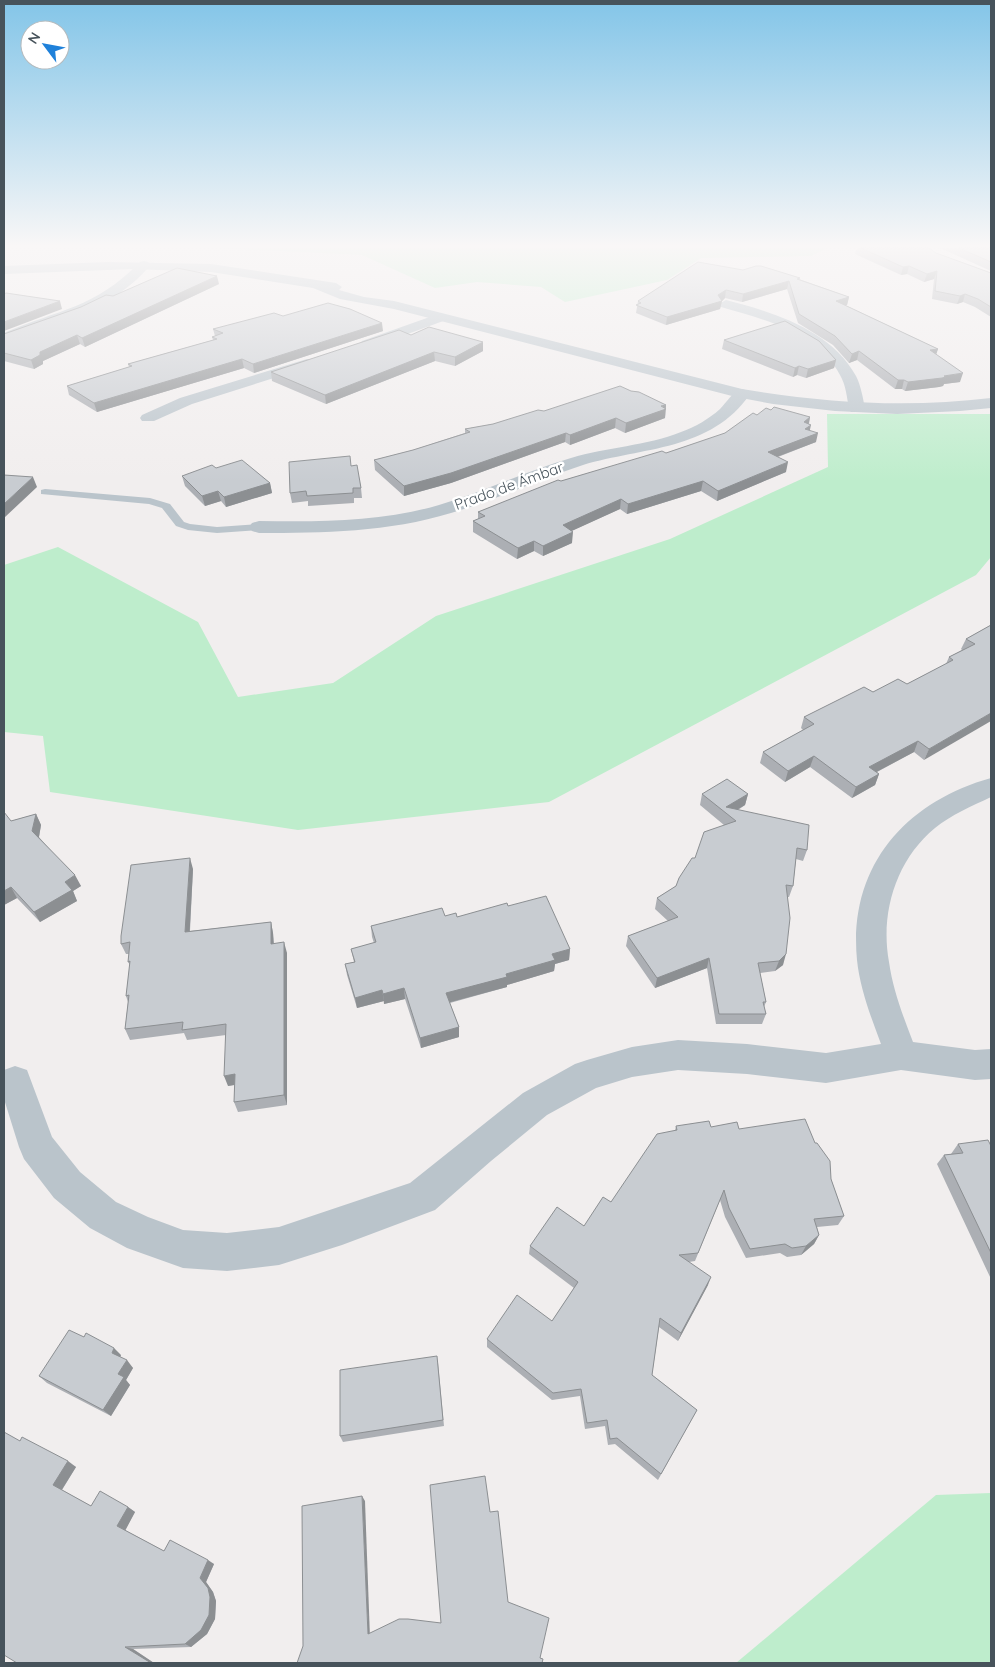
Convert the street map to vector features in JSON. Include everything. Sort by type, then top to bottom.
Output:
[{"type":"street","points":[[4,338],[38,326]]},
{"type":"street","points":[[357,347],[416,326]]},
{"type":"street","points":[[475,326],[742,394],[792,403],[857,409],[932,409],[991,403]]},
{"type":"street","points":[[788,326],[816,340],[842,364],[849,375],[857,409]]},
{"type":"street","points":[[148,418],[186,401],[319,359]]},
{"type":"street","name":"Prado de Ámbar","points":[[259,527],[357,526],[443,510],[580,461],[658,445],[688,436],[731,410],[742,394]]},
{"type":"street","points":[[901,1055],[876,981],[870,927],[881,881],[900,848],[924,822],[960,801],[991,787]]},
{"type":"street","points":[[15,1081],[37,1147],[67,1185],[103,1215],[141,1234],[183,1249],[228,1252],[279,1246],[342,1226],[422,1197],[535,1104],[587,1075],[632,1062],[678,1055],[747,1059],[826,1068],[901,1055],[975,1065],[991,1064]]},
{"type":"lane","points":[[45,492],[150,501],[166,506],[180,524],[201,530],[259,527]]},
{"type":"green space","points":[[827,414],[991,414],[991,557],[976,575],[549,802],[298,830],[50,792],[43,736],[4,732],[4,565],[58,547],[198,622],[238,697],[333,683],[436,616],[670,539],[828,467]]},
{"type":"green space","points":[[991,1493],[991,1663],[736,1663],[936,1495]]},
{"type":"building","points":[[27,326],[109,326],[82,338],[77,335],[40,352],[40,355],[31,360],[4,353],[4,334]]},
{"type":"building","points":[[225,326],[373,326],[253,364],[242,359],[94,403],[67,386],[132,366],[128,364],[217,339],[212,337],[223,333],[213,329]]},
{"type":"building","points":[[770,326],[793,326],[819,341],[836,360],[808,369],[799,366],[795,368],[724,340]]},
{"type":"building","points":[[818,326],[889,326],[938,349],[930,350],[963,373],[942,378],[908,382],[898,380],[859,351],[852,354],[835,336]]},
{"type":"building","points":[[429,327],[483,342],[455,357],[434,352],[325,395],[271,372],[399,330],[411,335]]},
{"type":"building","points":[[620,386],[639,392],[666,405],[661,406],[666,409],[626,423],[616,418],[570,435],[566,433],[451,473],[404,486],[374,460],[470,432],[465,429],[493,424],[538,410],[544,411]]},
{"type":"building","points":[[774,407],[810,417],[804,422],[811,425],[805,429],[818,433],[768,452],[788,462],[718,491],[703,481],[628,504],[621,499],[563,525],[573,532],[543,546],[534,541],[518,548],[473,521],[485,516],[478,512],[558,480],[561,481],[662,451],[666,453],[725,433],[753,413],[757,415],[766,408],[771,410]]},
{"type":"building","points":[[350,456],[351,466],[357,465],[361,488],[353,488],[353,493],[307,496],[306,491],[290,493],[289,462]]},
{"type":"building","points":[[242,460],[270,483],[224,497],[218,491],[202,496],[182,476],[212,465],[216,468]]},
{"type":"building","points":[[4,475],[33,477],[4,504]]},
{"type":"building","points":[[991,625],[991,713],[929,749],[918,741],[869,767],[879,774],[856,787],[814,756],[788,771],[763,752],[814,724],[804,717],[864,687],[873,692],[898,679],[907,684],[953,660],[949,657],[975,644],[966,639]]},
{"type":"building","points":[[727,779],[748,794],[726,807],[809,825],[807,850],[797,848],[793,886],[786,885],[790,918],[786,954],[779,961],[758,963],[766,1002],[763,1002],[766,1014],[719,1014],[709,958],[657,978],[628,936],[678,917],[657,898],[676,886],[692,858],[695,858],[704,832],[736,821],[702,794]]},
{"type":"building","points":[[4,812],[11,821],[36,814],[32,831],[75,875],[65,882],[72,890],[34,912],[11,887],[4,891]]},
{"type":"building","points":[[190,858],[185,932],[271,922],[271,944],[284,942],[284,1095],[234,1102],[235,1074],[224,1076],[226,1024],[182,1030],[183,1022],[125,1029],[129,995],[126,996],[130,942],[121,944],[121,936],[131,865]]},
{"type":"building","points":[[546,896],[570,949],[552,954],[555,960],[506,974],[507,977],[446,993],[459,1027],[420,1038],[404,988],[383,994],[382,990],[355,998],[345,964],[355,962],[351,949],[376,942],[371,926],[442,908],[445,916],[456,913],[457,917],[507,903],[508,906]]},
{"type":"building","points":[[805,1119],[815,1143],[817,1143],[830,1161],[831,1179],[844,1216],[814,1219],[819,1235],[806,1246],[792,1248],[785,1244],[750,1249],[729,1208],[724,1190],[698,1253],[679,1255],[711,1277],[681,1333],[660,1318],[652,1375],[697,1410],[661,1474],[617,1438],[610,1439],[607,1420],[587,1423],[581,1389],[553,1393],[487,1339],[517,1295],[552,1321],[578,1282],[530,1246],[557,1207],[584,1226],[603,1197],[611,1202],[657,1134],[677,1130],[676,1126],[709,1121],[711,1127],[737,1122],[739,1129]]},
{"type":"building","points":[[988,1140],[991,1146],[991,1253],[944,1155],[963,1153],[958,1144]]},
{"type":"building","points":[[69,1330],[84,1337],[86,1333],[114,1348],[112,1353],[127,1360],[118,1374],[124,1377],[103,1410],[39,1376]]},
{"type":"building","points":[[437,1356],[443,1420],[340,1436],[340,1370]]},
{"type":"building","points":[[4,1432],[20,1441],[22,1437],[68,1461],[53,1485],[91,1506],[100,1491],[128,1507],[117,1526],[164,1551],[170,1540],[208,1560],[200,1578],[208,1588],[210,1597],[209,1615],[201,1630],[185,1644],[125,1647],[151,1663],[17,1663],[4,1655]]},
{"type":"building","points":[[485,1476],[490,1512],[498,1511],[508,1602],[549,1618],[540,1658],[543,1659],[542,1663],[297,1663],[303,1646],[302,1506],[362,1496],[368,1634],[399,1619],[441,1623],[430,1485]]}]
